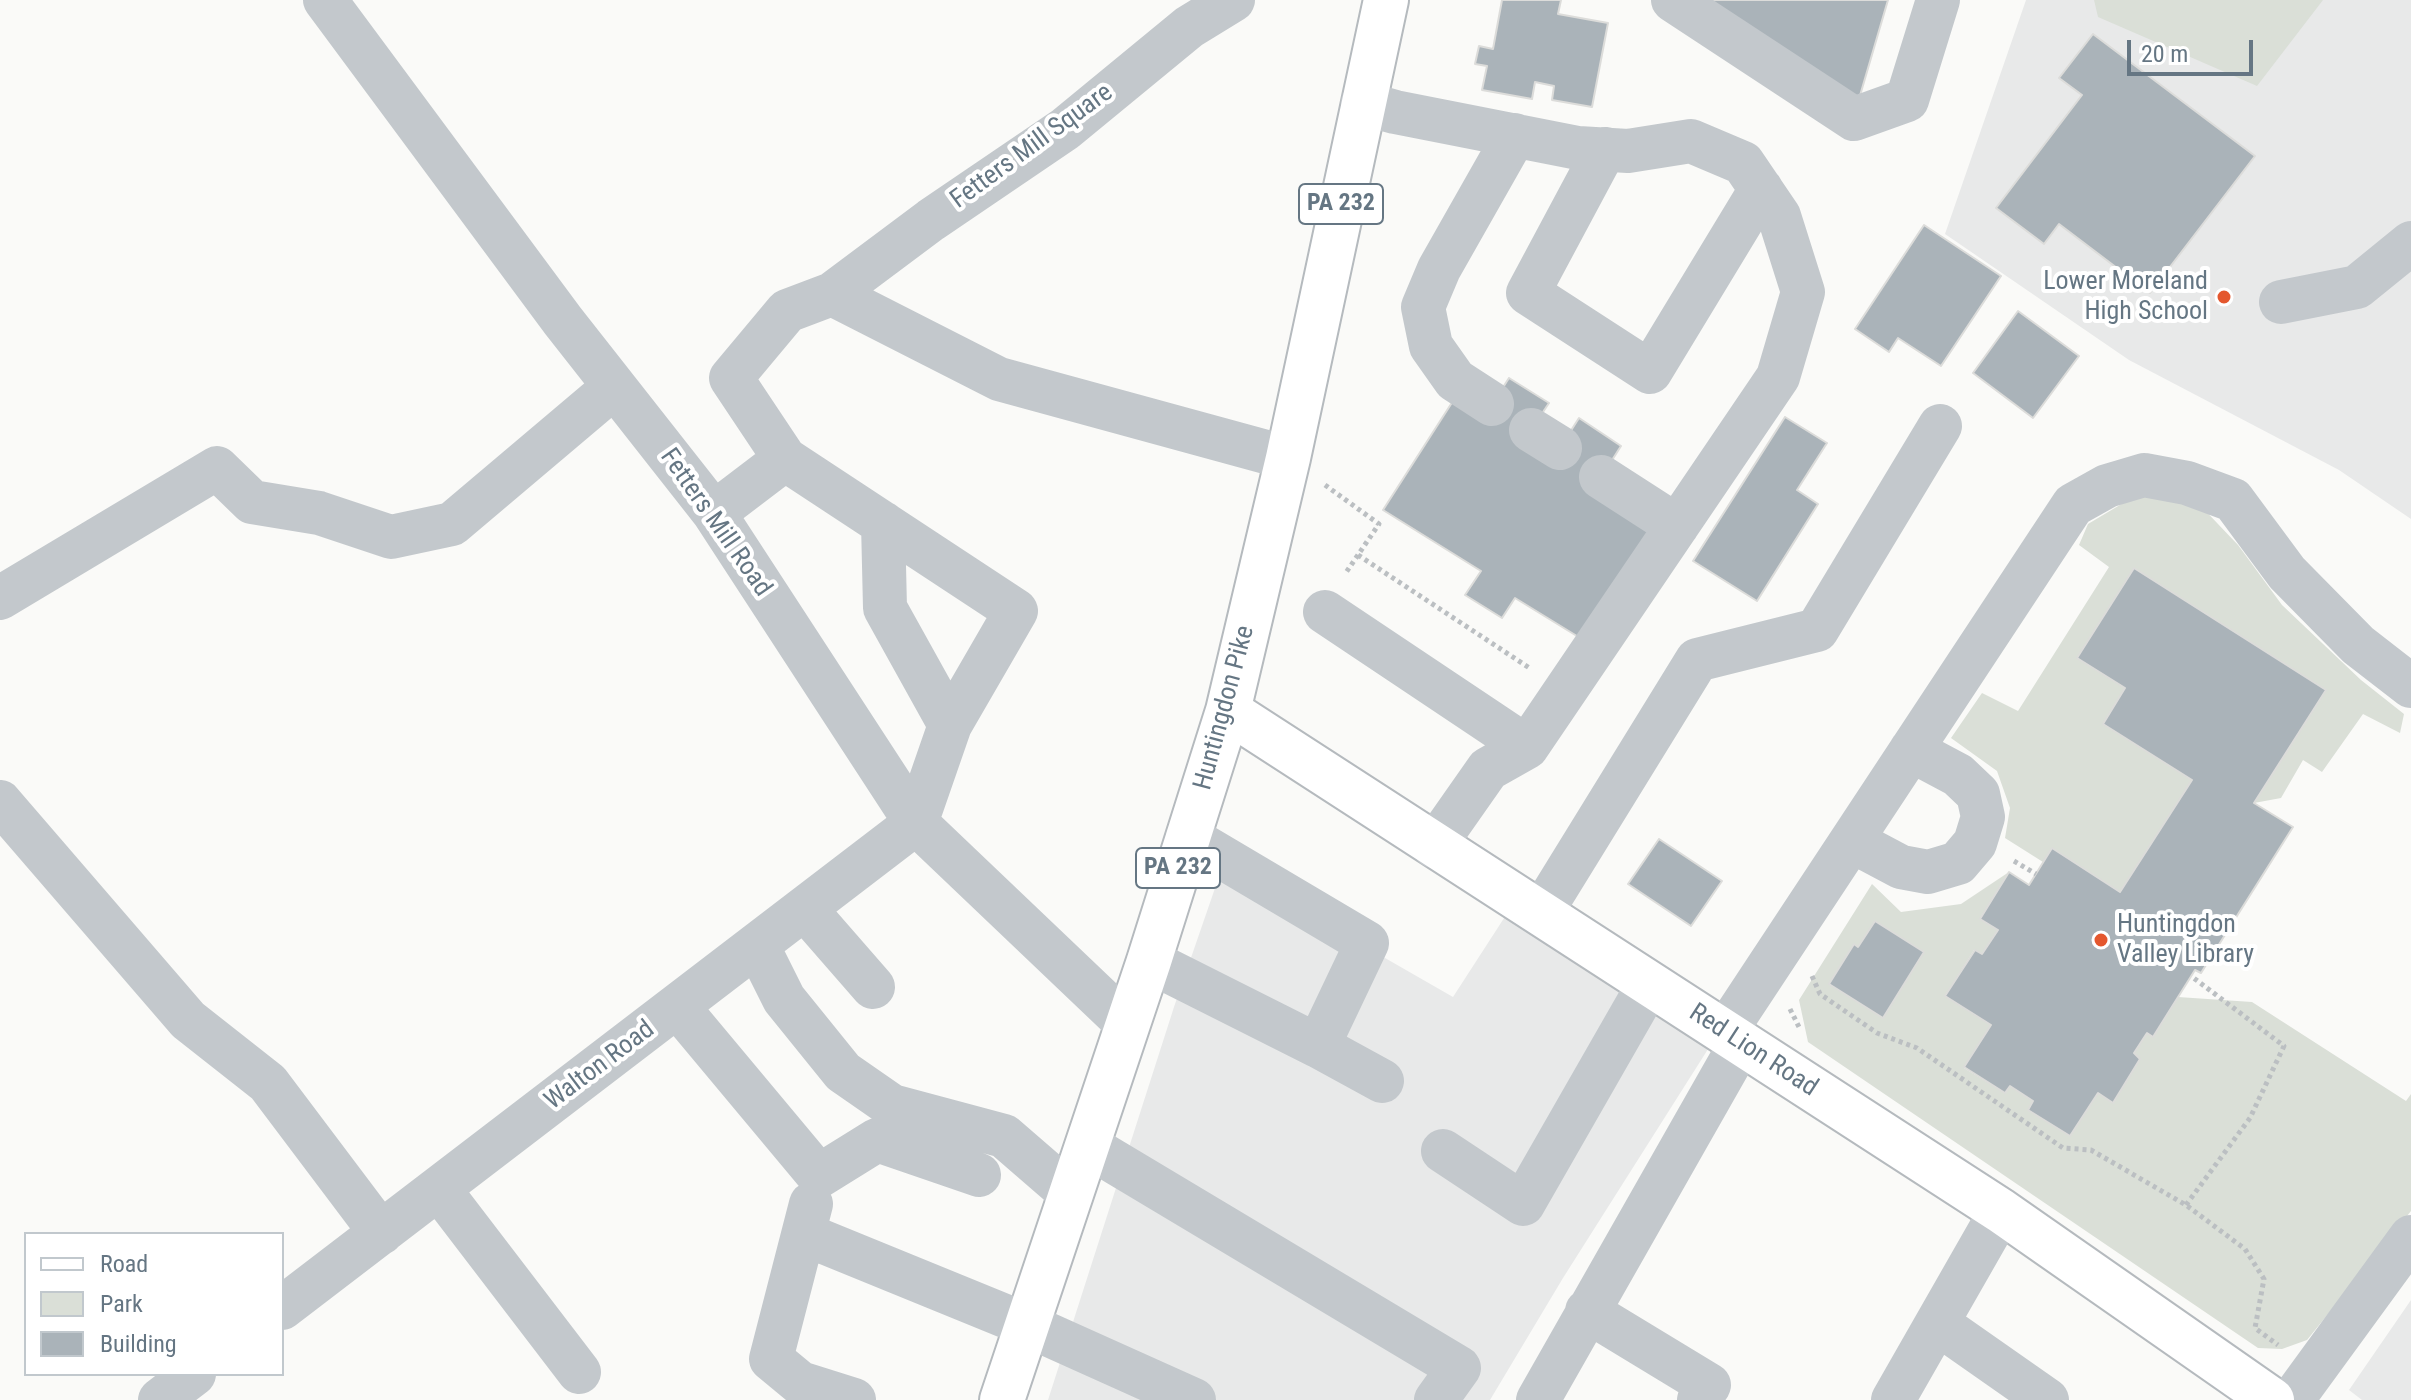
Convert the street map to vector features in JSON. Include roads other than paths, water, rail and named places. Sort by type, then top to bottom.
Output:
[{"type":"main road","name":"Huntingdon Pike","points":[[1002,1400],[1149,961],[1228,711],[1288,458],[1386,0]]},
{"type":"main road","name":"Red Lion Road","points":[[1228,711],[2001,1211],[2272,1400]]},
{"type":"street","name":"Fetters Mill Road","points":[[325,0],[614,387],[714,513],[916,823],[1127,1024]]},
{"type":"street","name":"Fetters Mill Square","points":[[785,459],[731,378],[787,311],[832,294],[931,220],[1065,129],[1189,27],[1233,0]]},
{"type":"street","points":[[1673,0],[1854,119],[1907,100],[1938,0]]},
{"type":"street","points":[[1363,103],[1578,148],[1628,151],[1691,141],[1743,163],[1779,216],[1803,292],[1778,377],[1527,747],[1488,769],[1434,846]]},
{"type":"street","points":[[1492,404],[1455,380],[1431,346],[1423,307],[1439,269],[1515,135]]},
{"type":"street","points":[[1605,149],[1528,293],[1650,372],[1761,189]]},
{"type":"street","points":[[2281,302],[2357,287],[2411,243]]},
{"type":"street","points":[[832,294],[999,379],[1288,458]]},
{"type":"street","points":[[0,598],[217,468],[252,502],[319,513],[391,537],[452,524],[614,387]]},
{"type":"street","points":[[1541,913],[1697,660],[1817,630],[1940,426]]},
{"type":"street","points":[[714,513],[785,459],[1016,611],[950,725],[916,823]]},
{"type":"street","points":[[1538,1400],[1733,1038],[1852,841],[2073,505],[2107,486],[2144,475],[2187,483],[2233,500],[2287,573],[2358,645],[2411,686]]},
{"type":"street","points":[[1601,477],[1677,526]]},
{"type":"street","points":[[883,523],[885,608],[950,725]]},
{"type":"street","points":[[1334,595],[1527,747]]},
{"type":"street","points":[[1852,841],[1901,867],[1928,872],[1958,863],[1975,843],[1983,817],[1978,794],[1958,775],[1911,750]]},
{"type":"street","points":[[0,802],[188,1020],[268,1083],[381,1233]]},
{"type":"street","name":"Walton Road","points":[[284,1306],[916,823]]},
{"type":"street","points":[[1188,837],[1367,943],[1318,1046]]},
{"type":"street","points":[[805,909],[873,987]]},
{"type":"street","points":[[757,945],[784,999],[843,1072],[892,1106],[1004,1136],[1071,1194]]},
{"type":"street","points":[[1149,961],[1382,1081]]},
{"type":"street","points":[[1443,1151],[1523,1204],[1649,984]]},
{"type":"street","points":[[677,1006],[819,1176]]},
{"type":"street","points":[[854,1400],[800,1383],[771,1359],[819,1176],[877,1140],[979,1175]]},
{"type":"street","points":[[1088,1146],[1459,1368],[1436,1400]]},
{"type":"street","points":[[439,1189],[579,1372]]},
{"type":"street","points":[[1893,1400],[2001,1211]]},
{"type":"street","points":[[804,1234],[1027,1325],[1194,1400]]},
{"type":"street","points":[[2292,1400],[2411,1237]]},
{"type":"street","points":[[1587,1311],[1715,1395]]},
{"type":"street","points":[[1937,1323],[2047,1400]]},
{"type":"street","points":[[1027,1325],[1120,1400]]},
{"type":"street","points":[[160,1400],[191,1376]]},
{"type":"place","name":"Lower Moreland High School","points":[[2224,297]]},
{"type":"place","name":"Huntingdon Valley Library","points":[[2101,940]]}]
